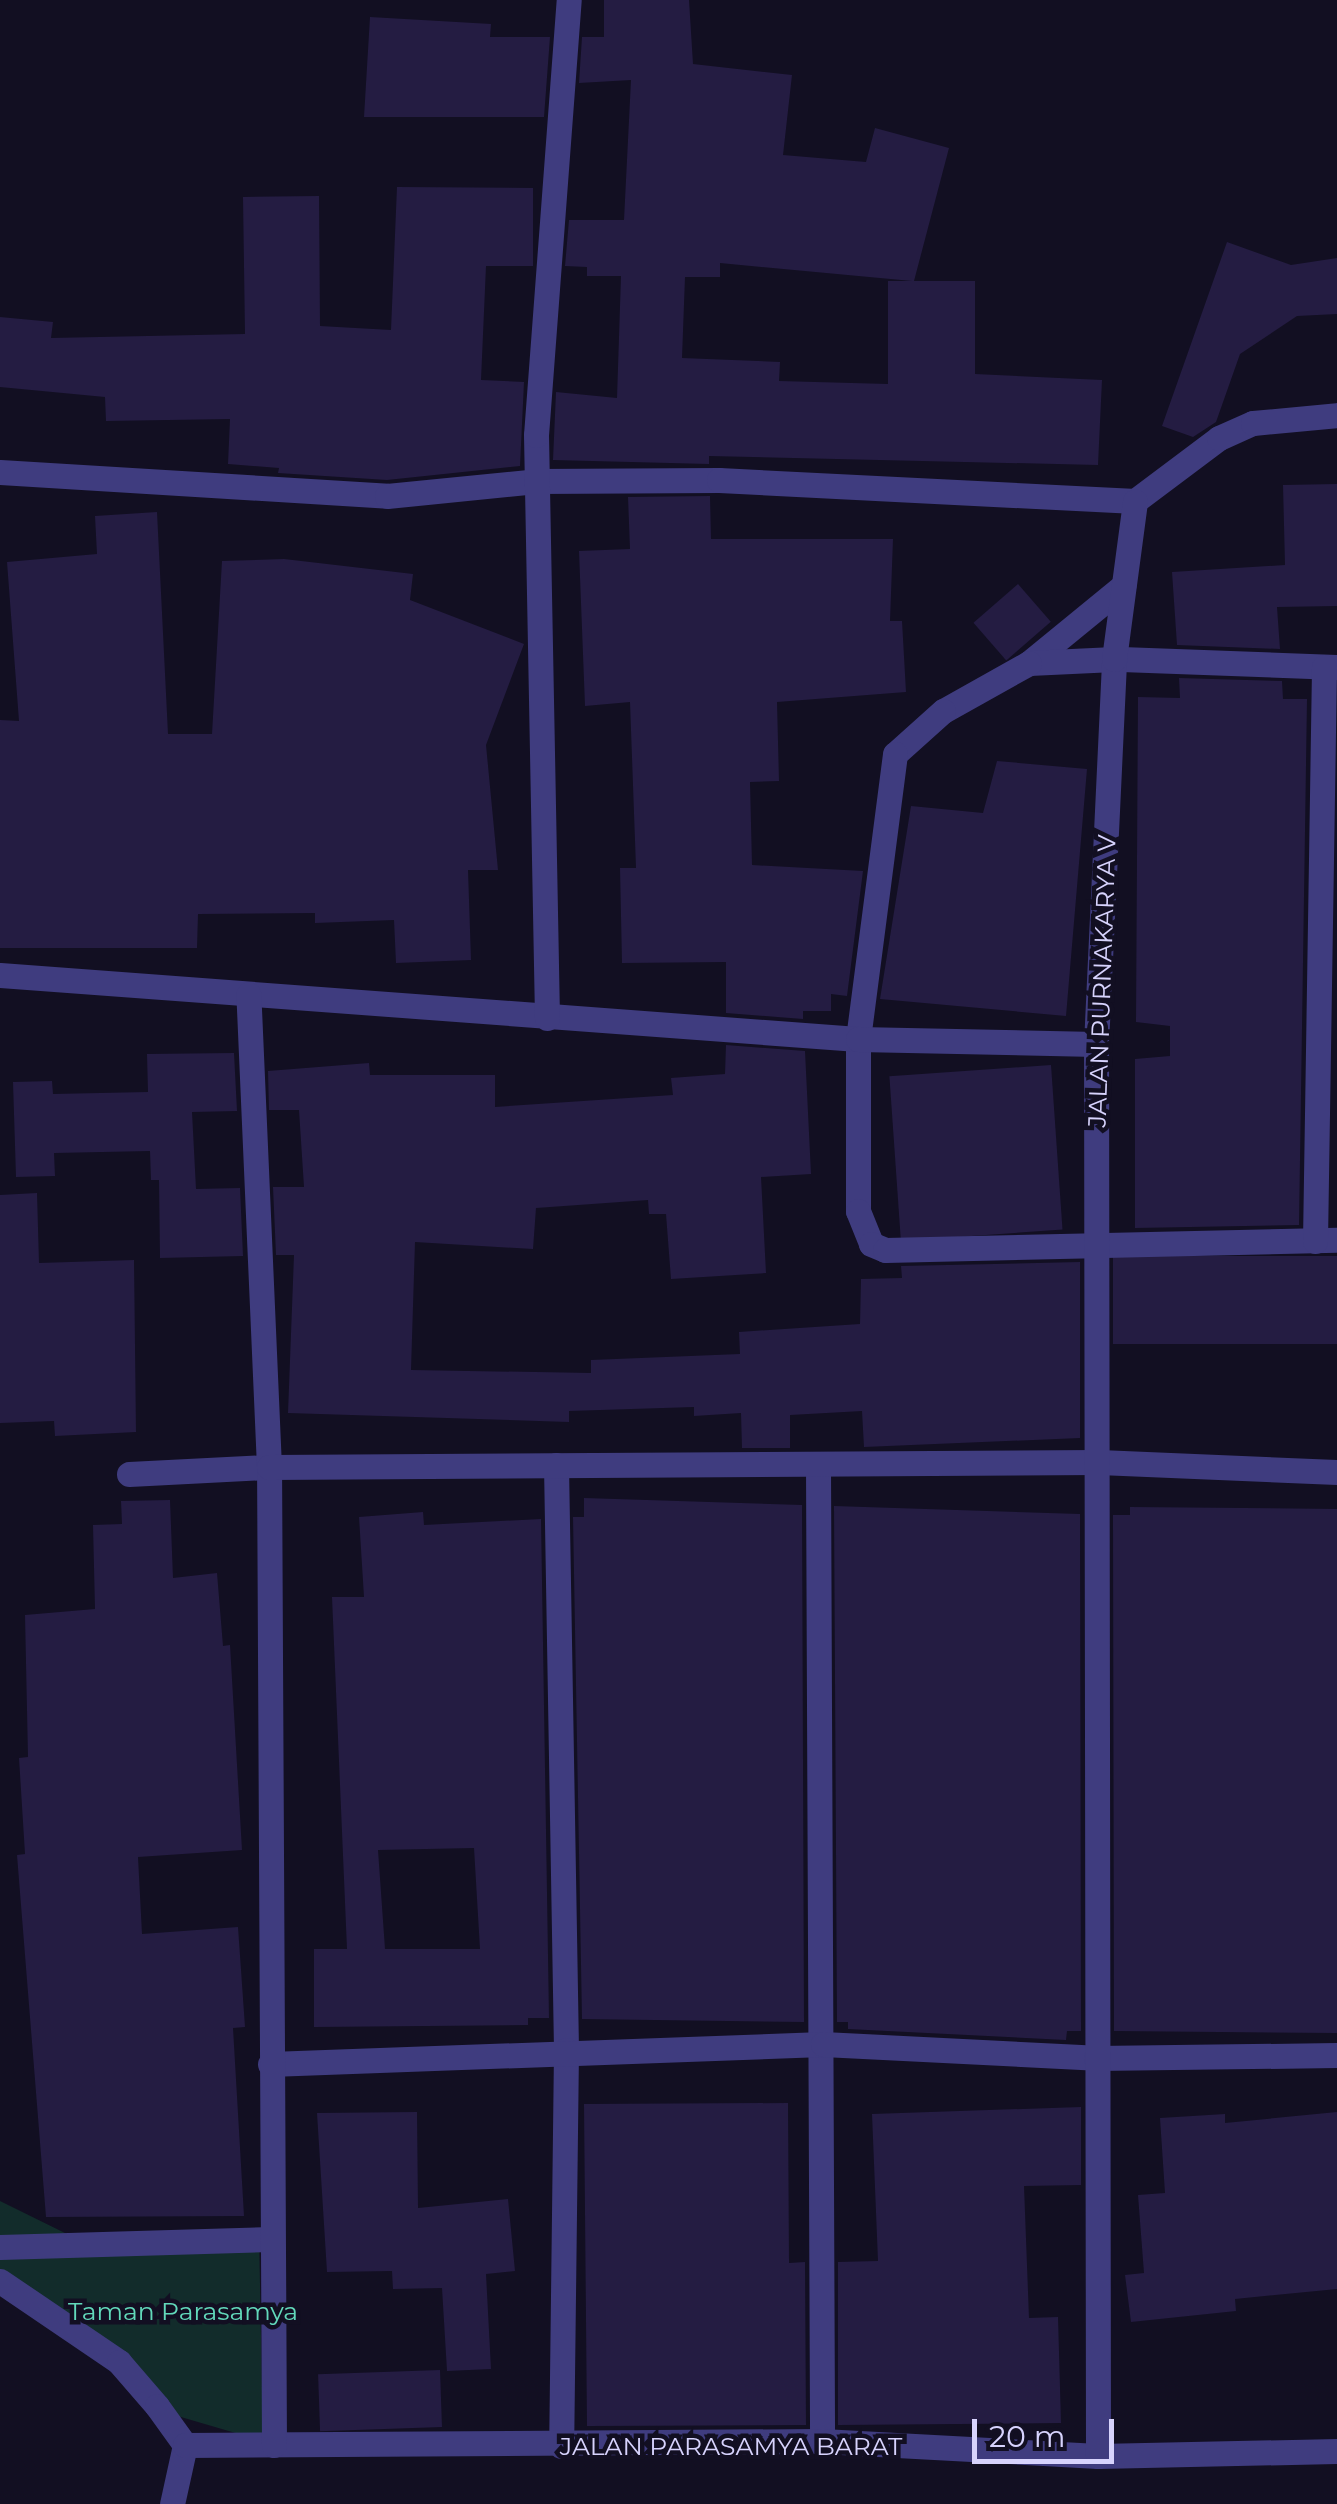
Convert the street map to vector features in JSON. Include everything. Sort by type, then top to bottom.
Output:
[{"type":"street","points":[[546,1018],[536,482],[569,0]]},
{"type":"street","points":[[0,472],[388,496],[536,482],[719,480],[1135,501],[1220,438],[1253,423],[1337,415]]},
{"type":"street","name":"JALAN PURNAKARYA V","points":[[1098,2456],[1096,1044],[1114,659],[1135,501]]},
{"type":"street","points":[[1029,663],[1114,659],[1330,667],[1326,1240],[1098,1242],[885,1250],[871,1244],[858,1210],[858,1039],[895,754],[943,710],[1029,663],[1123,586]]},
{"type":"street","points":[[0,975],[858,1039],[1096,1044]]},
{"type":"street","points":[[248,994],[269,1466],[274,2445]]},
{"type":"street","points":[[129,1474],[269,1466],[1098,1462],[1337,1472]]},
{"type":"street","points":[[556,1465],[566,2050],[561,2446]]},
{"type":"street","points":[[818,1466],[824,2044],[822,2441]]},
{"type":"street","points":[[270,2064],[566,2050],[824,2044],[1096,2058],[1337,2056]]},
{"type":"street","points":[[0,2248],[270,2239]]},
{"type":"street","points":[[0,2281],[118,2362],[185,2446],[172,2504]]},
{"type":"street","name":"JALAN PARASAMYA BARAT","points":[[185,2446],[822,2441],[1098,2456],[1337,2451]]},
{"type":"green space","name":"Taman Parasamya","points":[[0,2201],[67,2234],[259,2232],[263,2441],[174,2415],[0,2272]]},
{"type":"building","points":[[604,0],[689,0],[693,64],[792,75],[783,155],[866,162],[875,128],[949,148],[914,281],[975,281],[975,374],[1102,380],[1098,465],[709,456],[709,464],[553,460],[556,392],[617,398],[621,276],[587,276],[587,267],[565,266],[569,220],[624,220],[631,80],[579,83],[582,37],[604,37]],"holes":[[[720,263],[912,281],[888,281],[888,384],[779,381],[780,362],[682,358],[685,277],[720,277]]]},
{"type":"building","points":[[370,17],[491,24],[490,37],[550,37],[544,117],[364,117]]},
{"type":"building","points":[[397,187],[533,188],[533,266],[486,266],[481,380],[524,382],[520,466],[387,480],[278,473],[279,468],[228,464],[230,419],[106,421],[105,397],[0,387],[0,317],[53,322],[51,338],[245,334],[243,197],[319,196],[320,326],[391,330]]},
{"type":"building","points":[[1227,242],[1291,265],[1337,258],[1337,314],[1297,316],[1240,354],[1216,422],[1193,437],[1162,426]]},
{"type":"building","points":[[1337,484],[1337,606],[1277,607],[1280,649],[1177,645],[1172,572],[1285,565],[1283,485]]},
{"type":"building","points":[[710,496],[711,539],[893,539],[890,621],[902,621],[906,692],[777,702],[779,781],[750,782],[752,865],[863,871],[847,996],[831,994],[831,1011],[803,1011],[803,1019],[726,1013],[726,962],[622,963],[620,868],[636,868],[630,702],[585,706],[579,551],[630,549],[628,497]]},
{"type":"building","points":[[157,512],[168,734],[212,734],[222,561],[284,559],[413,574],[410,600],[524,644],[486,745],[498,870],[468,870],[471,960],[396,963],[394,920],[315,923],[315,913],[198,914],[197,948],[0,948],[0,720],[19,721],[7,562],[97,554],[95,516]]},
{"type":"building","points":[[1018,584],[1051,622],[1006,660],[973,623]]},
{"type":"building","points":[[1179,678],[1282,681],[1283,699],[1307,699],[1299,1225],[1135,1228],[1135,1059],[1170,1056],[1170,1026],[1136,1022],[1138,697],[1180,698]]},
{"type":"building","points":[[997,761],[1087,769],[1066,1016],[880,999],[911,806],[983,813]]},
{"type":"building","points":[[726,1045],[805,1051],[811,1174],[761,1177],[766,1273],[671,1279],[666,1214],[649,1214],[648,1200],[536,1208],[533,1249],[415,1242],[411,1370],[591,1373],[591,1360],[740,1354],[739,1332],[860,1324],[861,1279],[902,1278],[901,1266],[1080,1262],[1080,1438],[864,1447],[862,1411],[790,1415],[790,1448],[742,1448],[741,1413],[694,1416],[694,1407],[569,1411],[569,1422],[288,1413],[294,1255],[276,1255],[273,1187],[304,1187],[299,1110],[269,1110],[268,1071],[369,1063],[370,1075],[495,1075],[495,1107],[673,1095],[671,1078],[725,1074]]},
{"type":"building","points":[[234,1053],[237,1111],[192,1112],[196,1189],[240,1188],[243,1256],[160,1258],[159,1180],[151,1180],[150,1151],[54,1153],[55,1176],[16,1177],[13,1082],[52,1081],[53,1094],[148,1092],[147,1054]]},
{"type":"building","points":[[1051,1065],[1063,1230],[901,1241],[889,1076]]},
{"type":"building","points":[[37,1193],[39,1263],[134,1260],[136,1432],[55,1436],[54,1421],[0,1423],[0,1195]]},
{"type":"building","points":[[1113,1256],[1337,1256],[1337,1344],[1113,1344]]},
{"type":"building","points":[[584,1498],[802,1505],[804,2022],[582,2019],[573,1517],[584,1517]]},
{"type":"building","points":[[170,1500],[173,1578],[217,1573],[223,1646],[230,1645],[242,1850],[138,1857],[142,1934],[238,1927],[245,2027],[233,2028],[244,2216],[46,2217],[17,1855],[25,1854],[19,1758],[28,1757],[25,1615],[95,1609],[93,1525],[122,1524],[121,1501]]},
{"type":"building","points":[[834,1506],[1080,1514],[1081,2031],[1067,2031],[1066,2040],[848,2029],[848,2022],[837,2022]]},
{"type":"building","points":[[1130,1507],[1337,1509],[1337,2033],[1114,2031],[1113,1515],[1130,1515]]},
{"type":"building","points":[[423,1512],[424,1525],[541,1519],[549,2018],[528,2018],[528,2025],[314,2027],[314,1949],[347,1949],[332,1597],[364,1597],[359,1517]],"holes":[[[474,1848],[480,1949],[385,1949],[378,1850]]]},
{"type":"building","points":[[788,2103],[789,2263],[805,2262],[806,2425],[587,2426],[584,2104]]},
{"type":"building","points":[[1081,2107],[1081,2185],[1024,2186],[1029,2318],[1058,2317],[1061,2423],[838,2425],[838,2262],[878,2261],[872,2114]]},
{"type":"building","points":[[417,2112],[418,2208],[508,2199],[515,2271],[486,2274],[491,2369],[447,2371],[442,2288],[393,2289],[392,2271],[327,2272],[317,2113]]},
{"type":"building","points":[[1337,2112],[1337,2289],[1235,2299],[1236,2311],[1131,2322],[1125,2275],[1144,2273],[1138,2195],[1165,2193],[1160,2118],[1225,2114],[1225,2123]]},
{"type":"building","points":[[440,2370],[442,2427],[320,2431],[318,2374]]}]
